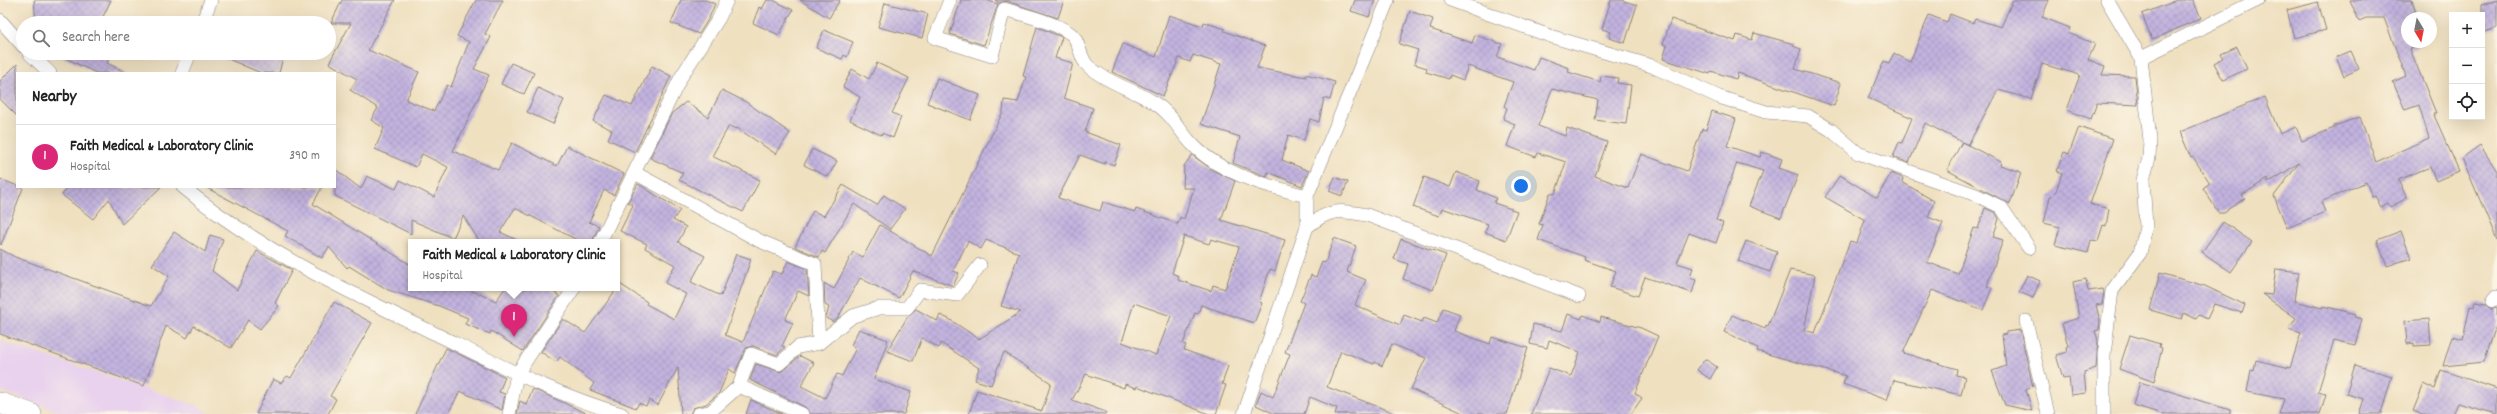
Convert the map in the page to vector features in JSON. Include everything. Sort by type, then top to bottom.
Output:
[{"type":"main road","points":[[0,403],[31,414]]},
{"type":"street","points":[[205,16],[211,0]]},
{"type":"street","points":[[602,239],[681,77],[719,18],[727,0]]},
{"type":"street","points":[[950,0],[935,38],[992,56],[1004,9],[1062,29],[1074,37],[1087,66],[1113,83],[1153,102],[1176,120],[1194,146],[1220,165],[1247,178],[1307,196]]},
{"type":"street","points":[[1244,414],[1307,227],[1307,196],[1388,0]]},
{"type":"street","points":[[1450,0],[1553,36],[1652,66],[1719,97],[1766,112],[1808,116],[1858,153],[1976,195],[2001,207],[2029,248]]},
{"type":"street","points":[[2104,414],[2104,355],[2112,291],[2140,253],[2146,228],[2143,180],[2149,158],[2150,140],[2142,58],[2107,0]]},
{"type":"street","points":[[2142,58],[2258,0]]},
{"type":"street","points":[[0,20],[16,38]]},
{"type":"street","points":[[36,60],[49,72]]},
{"type":"street","points":[[182,72],[187,60]]},
{"type":"street","points":[[635,173],[760,241],[815,264],[819,343]]},
{"type":"street","points":[[184,188],[218,216],[312,274],[518,374],[622,414]]},
{"type":"street","points":[[1307,227],[1322,215],[1343,210],[1367,216],[1578,296]]},
{"type":"street","points":[[698,414],[710,412],[740,386],[751,354],[779,364],[798,347],[819,343],[853,316],[879,308],[908,308],[920,290],[957,295],[980,265]]},
{"type":"street","points":[[509,414],[518,374],[572,291]]},
{"type":"street","points":[[2026,321],[2048,414]]},
{"type":"street","points":[[740,386],[802,414]]},
{"type":"shaded area","points":[[0,341],[196,405],[211,414],[66,414],[0,391]]},
{"type":"building","points":[[34,0],[111,0],[103,16],[35,16]]},
{"type":"building","points":[[342,0],[395,0],[368,50],[419,72],[406,100],[434,111],[447,85],[451,87],[469,42],[457,36],[476,0],[503,0],[485,34],[491,37],[474,69],[489,75],[453,151],[498,170],[512,143],[557,166],[567,146],[624,174],[614,195],[604,190],[589,222],[599,226],[593,239],[575,239],[515,208],[500,232],[515,239],[478,239],[463,216],[453,238],[411,220],[411,234],[335,196],[336,170],[361,189],[367,176],[396,189],[400,180],[434,197],[448,167],[422,154],[416,167],[375,149],[384,128],[371,120],[378,108],[350,90],[357,79],[329,63],[331,60],[336,60],[336,50],[351,23],[336,23],[336,16],[334,16]]},
{"type":"building","points":[[681,0],[706,0],[715,4],[709,18],[699,34],[671,23]]},
{"type":"building","points":[[767,0],[773,0],[793,10],[779,35],[753,23],[759,7],[762,9]]},
{"type":"building","points":[[800,0],[840,0],[829,18]]},
{"type":"building","points":[[961,0],[986,0],[998,4],[984,45],[950,34]]},
{"type":"building","points":[[995,0],[1064,0],[1058,18],[1006,1],[999,3]]},
{"type":"building","points":[[1355,0],[1375,0],[1369,17],[1351,11]]},
{"type":"building","points":[[1611,0],[1621,0],[1637,5],[1625,43],[1609,38],[1611,32],[1602,29]]},
{"type":"building","points":[[2013,0],[2049,0],[2042,17],[2070,28],[2068,33],[2095,44],[2088,60],[2105,66],[2102,75],[2135,76],[2138,105],[2097,103],[2091,119],[2067,110],[2080,75],[2042,64],[2031,99],[1998,90],[1968,145],[1925,123],[1909,163],[1893,157],[1899,142],[1902,143],[1912,118],[1868,98],[1884,61],[1889,63],[1894,53],[1910,62],[1929,15],[1947,22],[1950,14],[1973,23],[1975,19],[2001,27]]},
{"type":"building","points":[[2178,0],[2193,0],[2201,18],[2152,40],[2142,14]]},
{"type":"building","points":[[2350,0],[2412,0],[2416,12],[2401,12],[2401,48],[2412,48],[2410,49],[2436,113],[2433,113],[2459,171],[2436,181],[2430,167],[2398,180],[2407,198],[2390,207],[2388,203],[2381,207],[2375,196],[2372,197],[2366,182],[2321,202],[2325,212],[2287,228],[2274,196],[2299,163],[2268,183],[2267,179],[2242,195],[2245,198],[2224,212],[2218,212],[2203,188],[2210,183],[2193,157],[2191,158],[2180,132],[2265,97],[2280,134],[2296,127],[2302,141],[2334,128],[2334,126],[2360,117],[2376,162],[2429,138],[2419,105],[2405,110],[2393,82],[2406,76],[2384,18],[2366,18],[2359,21]]},
{"type":"building","points":[[2497,0],[2497,28],[2485,32],[2485,12],[2482,12],[2482,5]]},
{"type":"building","points":[[2318,2],[2326,30],[2294,38],[2287,10]]},
{"type":"building","points":[[885,3],[928,14],[922,38],[878,27]]},
{"type":"building","points":[[1410,11],[1433,19],[1430,29],[1472,43],[1475,35],[1502,44],[1497,57],[1534,70],[1539,57],[1569,68],[1568,72],[1600,82],[1601,76],[1618,78],[1617,83],[1631,85],[1626,124],[1595,120],[1598,100],[1552,89],[1538,126],[1565,136],[1567,128],[1607,142],[1595,176],[1628,188],[1641,154],[1687,171],[1702,129],[1706,130],[1712,111],[1736,119],[1727,146],[1760,157],[1762,152],[1782,159],[1779,168],[1798,175],[1781,218],[1749,206],[1763,171],[1737,163],[1716,220],[1723,223],[1716,243],[1689,233],[1677,263],[1693,268],[1690,278],[1696,280],[1692,293],[1645,277],[1638,296],[1610,287],[1616,271],[1584,260],[1585,257],[1538,240],[1543,225],[1539,224],[1550,193],[1555,194],[1566,162],[1538,153],[1536,157],[1507,146],[1515,124],[1503,119],[1507,108],[1504,106],[1513,82],[1468,66],[1463,80],[1450,75],[1449,79],[1426,72],[1427,68],[1414,64],[1418,50],[1399,44]]},
{"type":"building","points":[[1169,15],[1203,26],[1204,22],[1265,46],[1257,68],[1306,77],[1306,74],[1335,82],[1330,100],[1324,98],[1319,122],[1310,119],[1304,140],[1288,135],[1282,160],[1309,171],[1302,186],[1268,172],[1267,177],[1233,163],[1240,137],[1201,124],[1221,64],[1193,55],[1190,62],[1179,58],[1163,96],[1112,72],[1123,44],[1156,57]]},
{"type":"building","points":[[1671,19],[1735,41],[1737,35],[1752,40],[1754,33],[1794,44],[1793,46],[1801,49],[1795,69],[1841,83],[1834,106],[1738,73],[1736,79],[1711,71],[1710,74],[1663,59],[1667,46],[1663,44]]},
{"type":"building","points":[[1037,27],[1062,37],[1055,58],[1073,63],[1064,98],[1093,108],[1085,132],[1121,145],[1114,165],[1105,162],[1105,164],[1080,155],[1058,198],[1100,211],[1103,202],[1135,212],[1136,209],[1178,224],[1180,217],[1184,219],[1194,188],[1183,188],[1184,166],[1192,155],[1214,171],[1235,181],[1221,220],[1285,240],[1275,271],[1270,269],[1259,302],[1262,303],[1254,323],[1201,305],[1198,314],[1195,313],[1183,344],[1186,345],[1184,350],[1228,366],[1222,384],[1226,385],[1216,414],[1209,414],[1137,386],[1136,388],[1125,384],[1124,388],[1086,374],[1072,400],[1106,412],[1105,414],[969,414],[977,390],[1042,411],[1051,383],[1004,352],[991,385],[975,380],[979,368],[941,343],[939,348],[922,338],[913,361],[887,351],[908,316],[916,309],[937,321],[940,315],[949,319],[979,339],[1021,312],[1001,306],[1019,253],[986,240],[981,249],[968,241],[953,271],[959,273],[953,286],[913,271],[899,298],[860,278],[838,318],[833,322],[826,318],[829,307],[825,305],[824,283],[834,289],[853,252],[863,257],[880,225],[932,256],[1003,112],[1004,100],[1018,102],[1026,77],[1023,76]],"holes":[[[1184,236],[1209,244],[1211,239],[1239,247],[1225,289],[1213,285],[1211,291],[1178,280],[1179,276],[1172,273]],[[1134,303],[1171,316],[1156,355],[1122,342]]]},
{"type":"building","points":[[824,30],[853,42],[847,57],[844,55],[842,59],[816,48]]},
{"type":"building","points":[[2237,47],[2247,69],[2223,80],[2214,63],[2223,58],[2221,54]]},
{"type":"building","points":[[2351,51],[2359,69],[2344,76],[2336,57]]},
{"type":"building","points":[[69,60],[108,60],[107,63],[125,72],[94,72]]},
{"type":"building","points":[[230,60],[282,60],[279,72],[259,72]]},
{"type":"building","points":[[511,63],[534,73],[524,94],[501,84]]},
{"type":"building","points":[[877,63],[909,78],[892,113],[901,117],[893,138],[882,133],[881,135],[850,120],[860,97],[843,87],[852,69],[869,79]]},
{"type":"building","points":[[17,64],[16,115],[0,99],[0,81]]},
{"type":"building","points":[[652,66],[671,76],[635,152],[608,139],[612,130],[593,121],[606,95],[632,106]]},
{"type":"building","points":[[937,78],[980,95],[970,120],[927,103]]},
{"type":"building","points":[[538,88],[564,100],[553,124],[527,112]]},
{"type":"building","points":[[722,90],[746,102],[790,133],[776,154],[737,128],[736,129],[729,126],[712,156],[760,180],[743,212],[679,180],[683,173],[650,158],[672,113],[686,102],[708,117]]},
{"type":"building","points":[[2079,127],[2113,139],[2090,204],[2109,209],[2106,226],[2103,225],[2098,241],[2091,240],[2088,253],[2055,245],[2060,227],[2044,223],[2050,197],[2056,191],[2062,173],[2057,171],[2064,152],[2069,154]]},
{"type":"building","points":[[1962,142],[2001,162],[2000,165],[2021,172],[2010,204],[1947,170]]},
{"type":"building","points":[[2480,145],[2497,171],[2497,240],[2462,158]]},
{"type":"building","points":[[812,149],[837,161],[828,177],[804,165]]},
{"type":"building","points":[[1456,172],[1480,181],[1477,190],[1496,198],[1494,203],[1517,211],[1506,240],[1485,232],[1488,224],[1442,208],[1439,216],[1413,207],[1424,177],[1450,187]]},
{"type":"building","points":[[1891,173],[1903,178],[1902,182],[1934,201],[1928,217],[1943,223],[1927,262],[1958,274],[1974,228],[1978,229],[1985,208],[1996,213],[1999,219],[1993,237],[2003,240],[1987,286],[1992,288],[1983,310],[1932,290],[1903,353],[1957,369],[1956,375],[1965,377],[1961,395],[1894,380],[1887,400],[1843,384],[1846,376],[1757,351],[1758,348],[1724,332],[1732,315],[1765,329],[1766,325],[1768,326],[1790,270],[1815,275],[1804,330],[1815,333],[1850,241],[1857,243],[1865,220],[1825,197],[1840,175],[1877,198]]},
{"type":"building","points":[[1335,177],[1348,182],[1342,196],[1329,191]]},
{"type":"building","points":[[0,179],[16,185],[16,188],[23,188],[1,245]]},
{"type":"building","points":[[638,184],[680,210],[673,220],[686,227],[678,242],[705,256],[691,282],[721,296],[736,254],[751,259],[725,335],[743,342],[773,271],[782,274],[788,261],[807,269],[809,296],[798,291],[785,320],[793,323],[782,346],[785,347],[777,355],[753,346],[746,348],[735,373],[729,369],[719,393],[706,404],[693,408],[690,414],[681,414],[678,367],[658,405],[649,400],[646,406],[639,403],[636,408],[590,390],[594,383],[560,357],[556,362],[541,352],[563,319],[585,333],[615,291],[620,291],[620,284],[647,302],[646,304],[674,319],[686,294],[665,283],[675,265],[645,248],[647,244],[620,231],[633,205],[628,202]]},
{"type":"building","points":[[843,185],[877,205],[884,195],[905,209],[890,229],[854,204],[825,253],[822,251],[819,257],[795,247],[813,211],[824,216]]},
{"type":"building","points":[[67,188],[160,188],[122,224],[109,199],[93,219],[62,195]]},
{"type":"building","points":[[207,188],[321,188],[313,204],[408,263],[408,291],[472,291],[496,301],[503,291],[552,291],[559,296],[523,351],[491,331],[490,334],[465,324],[468,318],[439,306],[388,290],[349,266],[347,268],[329,247],[322,258],[285,236],[288,231]]},
{"type":"building","points":[[2223,222],[2252,242],[2231,272],[2202,252]]},
{"type":"building","points":[[2401,231],[2411,258],[2387,266],[2377,240]]},
{"type":"building","points":[[174,232],[205,252],[210,235],[223,239],[212,271],[237,290],[257,251],[292,270],[275,303],[279,306],[260,329],[248,320],[231,348],[194,326],[187,338],[166,326],[144,386],[0,334],[0,249],[15,257],[151,306],[169,276],[152,265]]},
{"type":"building","points":[[1334,238],[1356,246],[1347,272],[1366,280],[1355,305],[1400,325],[1404,315],[1422,322],[1424,318],[1437,323],[1443,308],[1460,314],[1454,331],[1490,344],[1492,337],[1528,348],[1507,414],[1465,414],[1411,389],[1426,358],[1392,344],[1382,366],[1375,362],[1374,364],[1341,351],[1327,387],[1397,414],[1335,414],[1337,408],[1310,397],[1304,414],[1275,414],[1256,405],[1261,391],[1273,397],[1290,354],[1285,352],[1304,303],[1300,301],[1311,275],[1316,277],[1322,262],[1325,263]]},
{"type":"building","points":[[1401,239],[1446,255],[1433,290],[1403,279],[1408,264],[1394,259]]},
{"type":"building","points":[[1746,241],[1777,252],[1770,272],[1738,261]]},
{"type":"building","points":[[2276,269],[2299,272],[2295,301],[2322,308],[2323,306],[2356,314],[2355,317],[2362,319],[2355,345],[2334,340],[2318,392],[2326,394],[2320,414],[2279,414],[2284,399],[2247,392],[2251,370],[2254,371],[2256,360],[2290,368],[2301,333],[2289,329],[2296,318],[2262,294],[2272,295]]},
{"type":"building","points":[[2160,273],[2205,286],[2245,305],[2242,313],[2214,304],[2207,319],[2199,315],[2196,319],[2184,313],[2182,319],[2150,310]]},
{"type":"building","points":[[2027,275],[2040,281],[2033,298],[2019,292]]},
{"type":"building","points":[[2086,279],[2088,291],[2103,289],[2104,292],[2102,304],[2096,305],[2100,321],[2099,330],[2095,331],[2098,340],[2096,368],[2084,372],[2086,393],[2071,395],[2069,377],[2063,378],[2056,355],[2067,352],[2066,347],[2068,346],[2062,323],[2079,318],[2073,282]]},
{"type":"building","points":[[334,302],[372,323],[330,396],[336,399],[328,414],[256,414],[273,379],[281,383],[287,376],[291,378]]},
{"type":"building","points":[[2475,302],[2486,304],[2491,309],[2497,308],[2497,323],[2484,362],[2443,366],[2452,336],[2463,339],[2470,306],[2474,307]]},
{"type":"building","points":[[1568,314],[1581,319],[1583,315],[1600,322],[1601,317],[1641,328],[1658,336],[1635,393],[1642,398],[1631,414],[1531,414],[1549,368],[1571,376],[1580,352],[1549,340],[1547,348],[1530,344],[1533,324],[1562,331]]},
{"type":"building","points":[[2429,319],[2431,345],[2414,346],[2414,343],[2407,344],[2405,321]]},
{"type":"building","points":[[859,329],[888,340],[874,379],[911,392],[904,414],[810,414],[805,407],[750,380],[756,364],[781,372],[800,356],[814,363],[801,386],[825,398],[837,374],[842,376],[856,348],[851,345]]},
{"type":"building","points":[[2020,330],[2033,387],[2026,390],[2032,411],[2005,405],[1992,371],[2006,366],[2002,335],[2006,334],[2006,332]]},
{"type":"building","points":[[2130,335],[2160,344],[2159,347],[2162,348],[2154,382],[2119,369]]},
{"type":"building","points":[[446,348],[505,377],[499,392],[505,394],[502,410],[460,391],[448,414],[415,414]]},
{"type":"building","points":[[1705,359],[1717,367],[1710,379],[1697,370]]},
{"type":"building","points":[[2355,365],[2392,376],[2381,414],[2359,414],[2364,399],[2346,394]]},
{"type":"building","points":[[2441,370],[2497,389],[2497,414],[2457,403],[2452,414],[2421,414],[2413,411],[2424,384],[2435,389]]},
{"type":"building","points":[[2140,382],[2230,410],[2230,414],[2162,414],[2133,405]]},
{"type":"building","points":[[533,389],[588,414],[517,414],[520,401],[526,404]]},
{"type":"building","points":[[751,400],[782,414],[746,414]]},
{"type":"place","name":"Faith Medical & Laboratory Clinic","points":[[514,337]]}]
